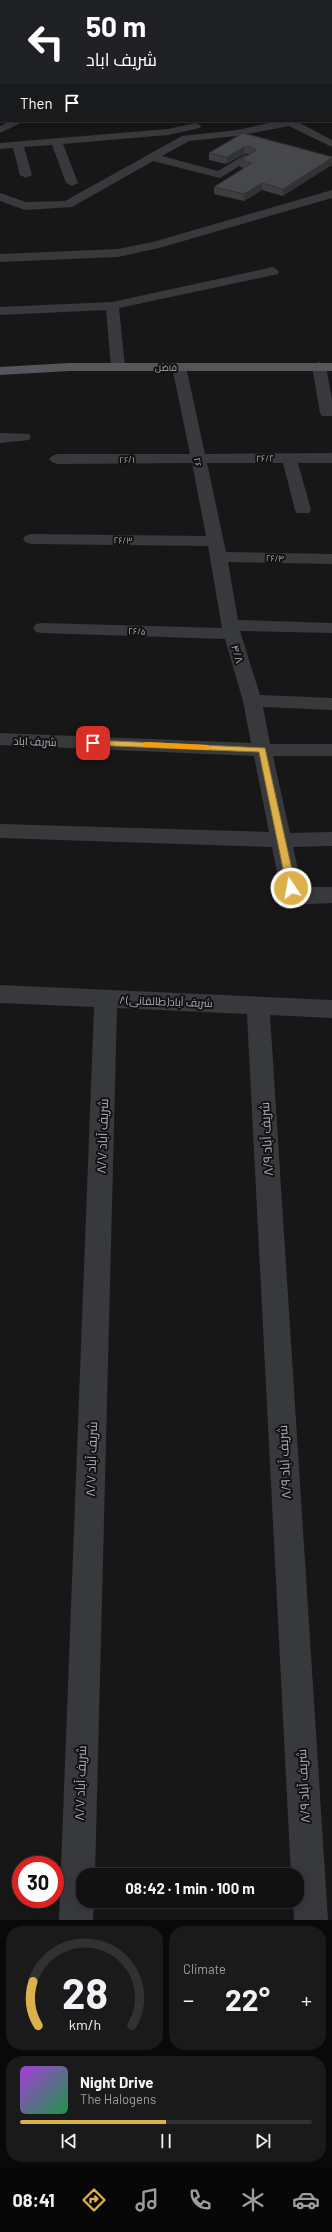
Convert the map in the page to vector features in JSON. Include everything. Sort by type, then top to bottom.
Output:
[{"type":"main road","name":"فاضل","points":[[0,371],[118,367],[325,367]]},
{"type":"street","points":[[0,130],[18,122]]},
{"type":"street","points":[[142,122],[149,133]]},
{"type":"street","points":[[247,124],[256,122]]},
{"type":"street","points":[[0,197],[25,206],[68,204],[186,138],[237,133],[290,122],[332,144]]},
{"type":"street","points":[[0,146],[149,133],[203,125]]},
{"type":"street","points":[[104,126],[110,136]]},
{"type":"street","points":[[56,141],[72,184]]},
{"type":"street","points":[[17,144],[26,175]]},
{"type":"street","points":[[152,157],[220,175],[248,158]]},
{"type":"street","points":[[0,258],[118,253],[155,245],[332,194]]},
{"type":"street","points":[[0,311],[112,306],[273,271]]},
{"type":"street","points":[[112,306],[118,367]]},
{"type":"street","name":"۲۶","points":[[179,367],[217,549]]},
{"type":"street","points":[[325,367],[327,413]]},
{"type":"street","points":[[0,438],[24,437]]},
{"type":"street","points":[[289,458],[303,510]]},
{"type":"street","name":"۲۶/۲","points":[[198,459],[332,458]]},
{"type":"street","name":"۲۶/۱","points":[[57,459],[198,459]]},
{"type":"street","name":"۲۶/۳","points":[[31,539],[217,549]]},
{"type":"street","name":"۲۶/۴","points":[[217,549],[332,559]]},
{"type":"street","name":"۴/۸","points":[[217,549],[232,629],[252,702],[291,888],[295,893],[306,896],[332,895]]},
{"type":"street","name":"۲۶/۵","points":[[42,628],[332,628]]},
{"type":"street","points":[[252,702],[332,704]]},
{"type":"street","name":"شریف اباد","points":[[0,739],[262,750],[332,750]]},
{"type":"street","points":[[0,831],[281,840],[332,839]]},
{"type":"street","name":"۸شریف آباد(طالقانی)","points":[[0,994],[332,1009]]},
{"type":"street","name":"شریف آباد ۸/۷","points":[[76,1920],[106,999]]},
{"type":"street","name":"شریف آباد ۸/۹","points":[[258,1005],[311,1920]]},
{"type":"building","points":[[243,133],[332,158],[283,189],[262,183],[244,194],[214,187],[252,163],[241,160],[256,150],[252,147],[244,147],[227,157],[209,153]]},
{"type":"slow traffic","points":[[146,745],[208,748]]},
{"type":"route","points":[[93,743],[262,750],[291,888]]}]
